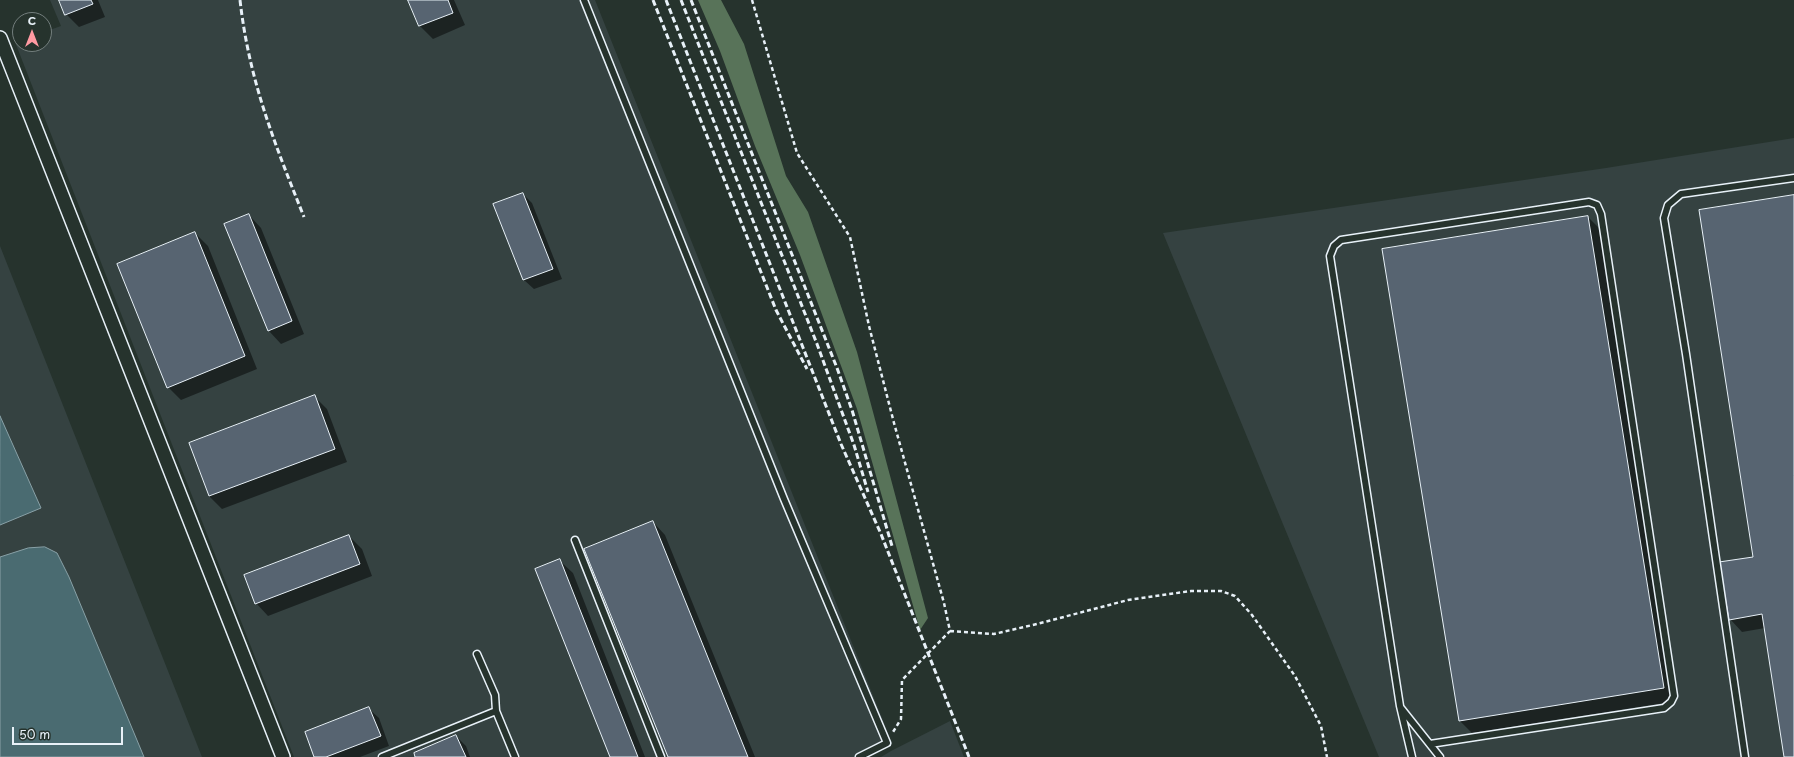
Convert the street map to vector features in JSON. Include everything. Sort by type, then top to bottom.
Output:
[{"type":"street","points":[[0,38],[283,757]]},
{"type":"lane","points":[[584,0],[784,499],[887,743],[859,757]]},
{"type":"lane","points":[[1745,757],[1686,354],[1664,218],[1668,205],[1681,194],[1794,178]]},
{"type":"lane","points":[[1412,757],[1400,706],[1330,256],[1334,246],[1341,240],[1589,202],[1597,205],[1601,214],[1674,696],[1671,702],[1664,708],[1430,744]]},
{"type":"lane","points":[[575,540],[661,757]]},
{"type":"lane","points":[[477,654],[495,695],[496,711],[515,757]]},
{"type":"lane","points":[[1400,706],[1440,757]]},
{"type":"lane","points":[[382,757],[496,711]]},
{"type":"path","points":[[752,0],[797,153],[850,237],[869,326],[894,423],[944,603],[950,631]]},
{"type":"path","points":[[887,743],[901,718],[902,680],[950,631],[994,634],[1128,600],[1191,591],[1221,591],[1235,596],[1252,615],[1295,676],[1321,726],[1327,757]]},
{"type":"shaded area","points":[[50,0],[595,0],[892,743],[861,757],[294,757],[19,52],[52,52],[52,29],[61,26]]},
{"type":"shaded area","points":[[1794,138],[1794,757],[1379,757],[1163,233],[1606,168]]},
{"type":"shaded area","points":[[0,246],[202,757],[0,757]]},
{"type":"shaded area","points":[[950,721],[964,757],[881,757],[891,751]]},
{"type":"green space","points":[[698,0],[721,0],[744,44],[786,176],[808,212],[857,352],[928,618],[920,630],[857,409],[800,255],[755,146],[720,51]]},
{"type":"water","points":[[0,416],[41,508],[0,525]]},
{"type":"water","points":[[45,547],[57,553],[69,577],[144,757],[0,757],[0,557],[28,548]]},
{"type":"building","points":[[59,0],[91,0],[93,4],[65,15]]},
{"type":"building","points":[[408,0],[448,0],[453,13],[419,26]]},
{"type":"building","points":[[523,193],[553,269],[523,280],[493,204]]},
{"type":"building","points":[[1794,195],[1794,757],[1784,757],[1762,614],[1729,620],[1719,562],[1753,557],[1699,210]]},
{"type":"building","points":[[249,214],[292,321],[268,331],[224,224]]},
{"type":"building","points":[[1588,216],[1664,688],[1459,721],[1382,249]]},
{"type":"building","points":[[195,232],[245,356],[167,388],[117,264]]},
{"type":"building","points":[[315,395],[335,449],[209,496],[189,443]]},
{"type":"building","points":[[653,521],[748,757],[668,757],[584,549]]},
{"type":"building","points":[[349,535],[360,564],[255,604],[244,575]]},
{"type":"building","points":[[560,559],[638,757],[610,757],[535,569]]},
{"type":"building","points":[[369,707],[381,736],[326,757],[314,757],[305,732]]},
{"type":"building","points":[[456,735],[466,757],[415,757],[414,753]]},
{"type":"railway","points":[[240,0],[244,29],[256,84],[273,136],[304,217]]},
{"type":"railway","points":[[653,0],[776,310],[807,369]]},
{"type":"railway","points":[[666,0],[841,444],[881,534],[969,757]]},
{"type":"railway","points":[[681,0],[817,344],[854,445],[868,492]]},
{"type":"railway","points":[[691,0],[837,368],[852,410],[892,546]]}]
